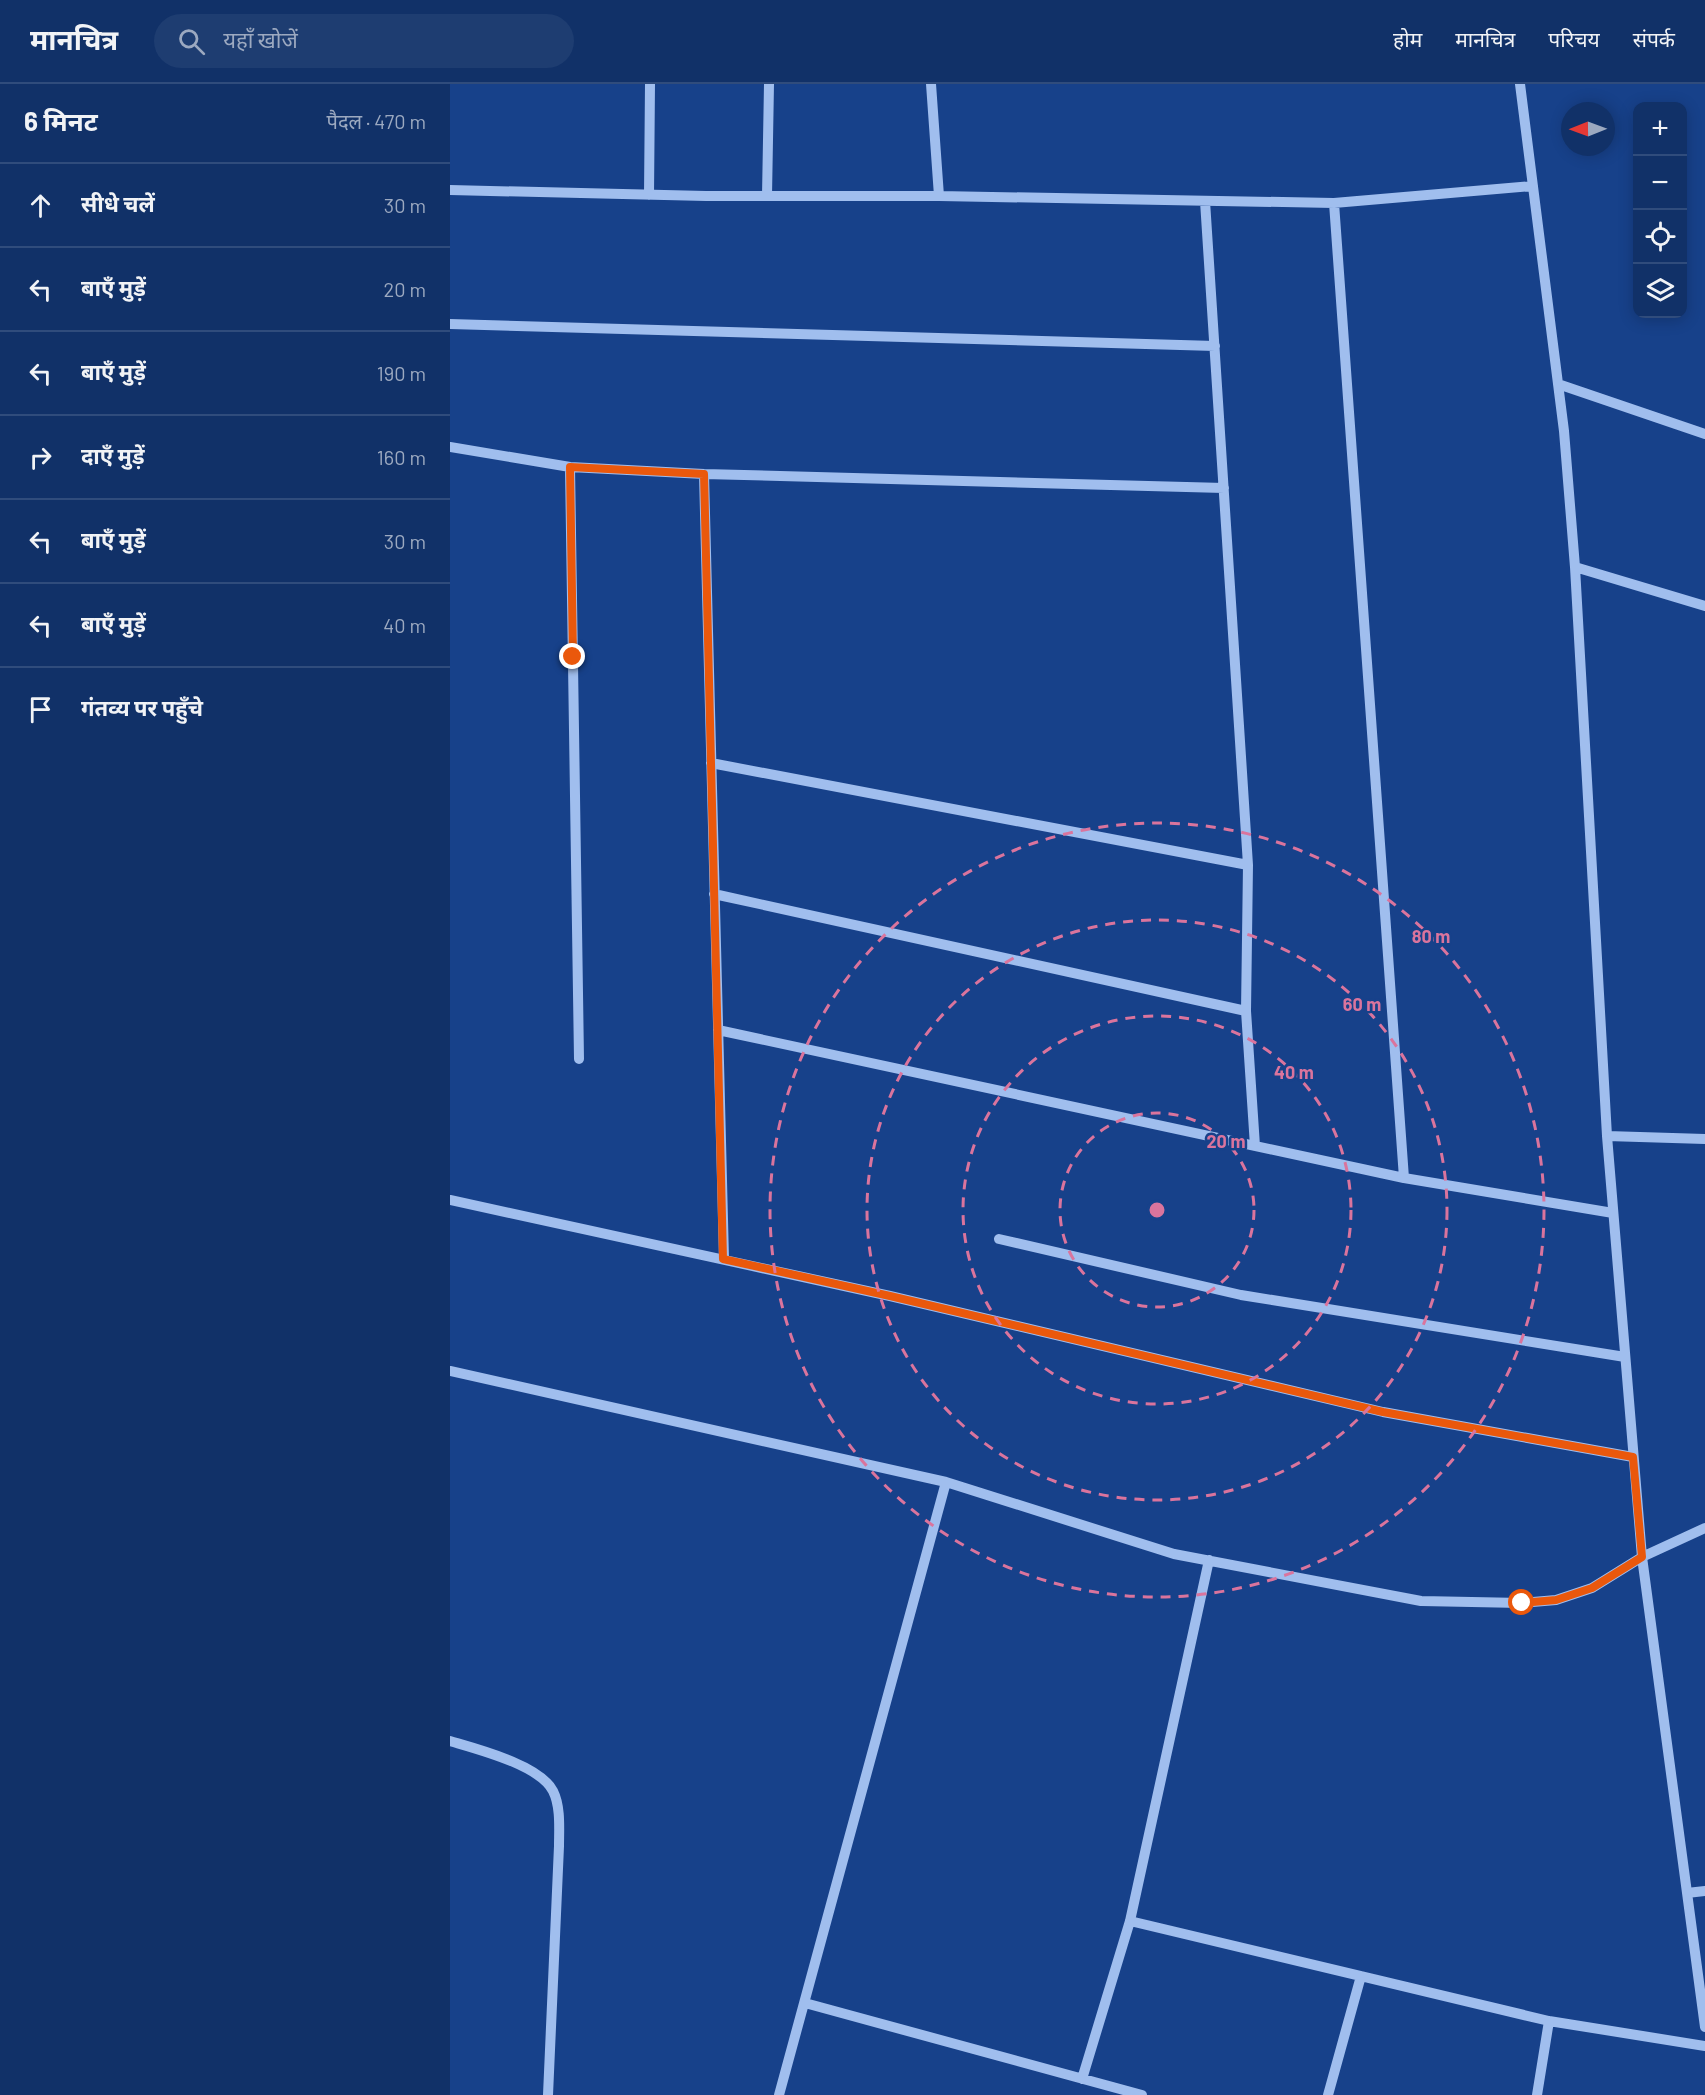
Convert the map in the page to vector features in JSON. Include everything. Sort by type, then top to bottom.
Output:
[{"type":"street","points":[[649,195],[650,84]]},
{"type":"street","points":[[767,196],[769,84]]},
{"type":"street","points":[[931,84],[939,196]]},
{"type":"street","points":[[1521,84],[1558,384],[1575,567],[1607,1136],[1642,1557],[1705,2027]]},
{"type":"street","points":[[450,190],[649,195],[939,196],[1334,203],[1533,186]]},
{"type":"street","points":[[1205,201],[1248,865],[1246,1011],[1255,1146]]},
{"type":"street","points":[[1334,203],[1404,1178]]},
{"type":"street","points":[[450,324],[1215,346]]},
{"type":"street","points":[[1558,384],[1705,434]]},
{"type":"street","points":[[450,447],[570,467],[704,474],[1224,488]]},
{"type":"street","points":[[570,467],[579,1059]]},
{"type":"street","points":[[704,474],[723,1259]]},
{"type":"street","points":[[1575,567],[1705,606]]},
{"type":"street","points":[[711,763],[1248,865]]},
{"type":"street","points":[[714,894],[1246,1011]]},
{"type":"street","points":[[718,1030],[1404,1178],[1613,1213]]},
{"type":"street","points":[[1607,1136],[1705,1139]]},
{"type":"street","points":[[450,1200],[890,1296],[1383,1412],[1633,1457]]},
{"type":"street","points":[[999,1239],[1240,1295],[1625,1357]]},
{"type":"street","points":[[450,1371],[946,1482],[1174,1554],[1421,1601],[1522,1603],[1556,1600],[1592,1588],[1642,1557],[1705,1528]]},
{"type":"street","points":[[779,2095],[946,1482]]},
{"type":"street","points":[[1082,2079],[1130,1921],[1209,1560]]},
{"type":"street","points":[[450,1741],[501,1755],[543,1778],[553,1791],[559,1816],[560,1846],[548,2095]]},
{"type":"street","points":[[1687,1893],[1705,1891]]},
{"type":"street","points":[[1130,1921],[1549,2021],[1705,2046]]},
{"type":"street","points":[[1328,2095],[1361,1976]]},
{"type":"street","points":[[805,2002],[1142,2095]]},
{"type":"street","points":[[1537,2095],[1549,2021]]},
{"type":"route","points":[[573,657],[570,467],[704,474],[723,1259],[1383,1412],[1633,1457],[1642,1557],[1592,1588],[1556,1600],[1522,1603]]}]
